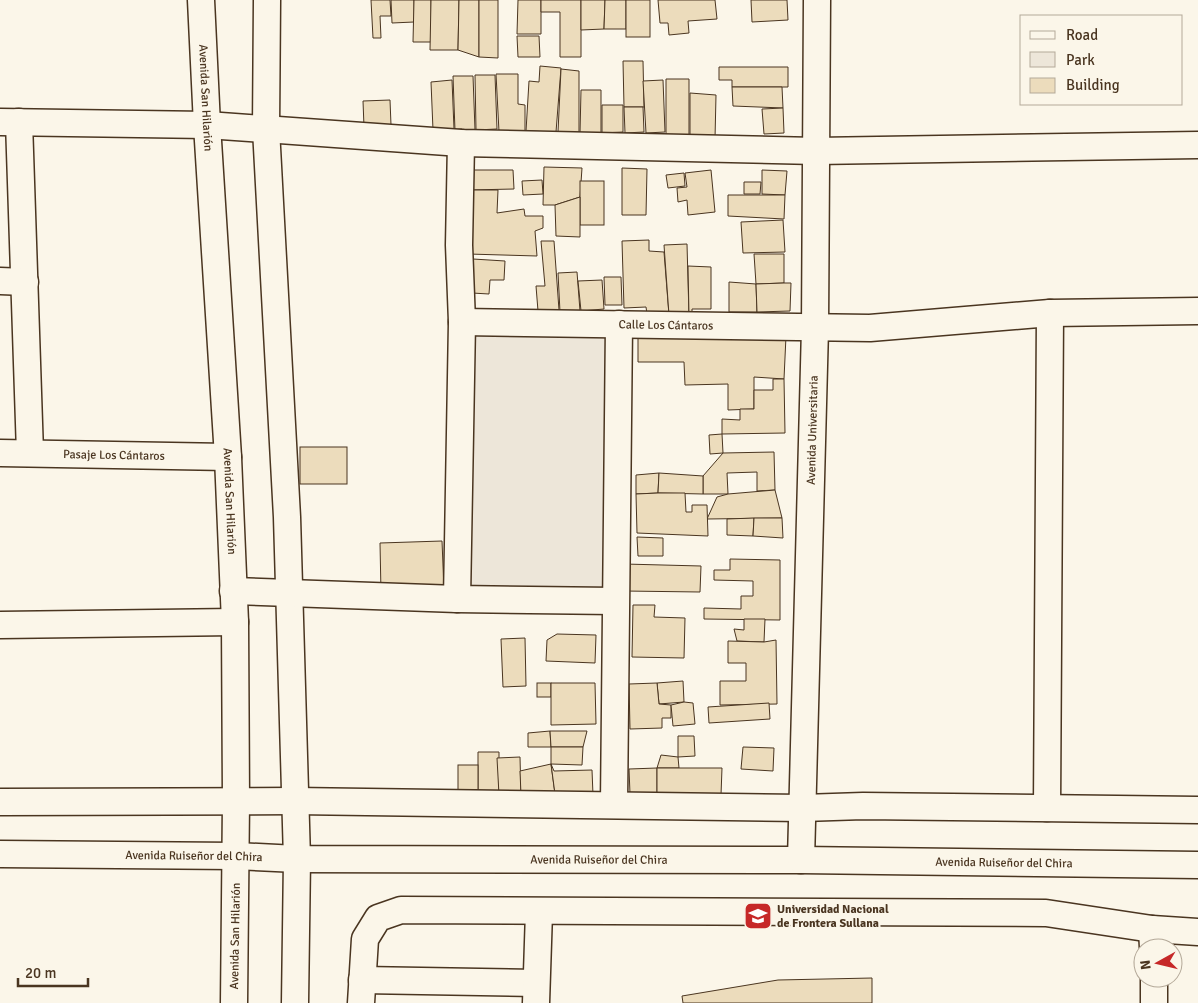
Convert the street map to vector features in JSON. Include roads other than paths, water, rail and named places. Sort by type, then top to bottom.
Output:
[{"type":"street","name":"Avenida San Hilarión","points":[[201,0],[228,457],[235,622],[236,856],[234,1003]]},
{"type":"street","points":[[267,0],[266,129],[289,593],[297,858],[295,1003]]},
{"type":"street","name":"Avenida Universitaria","points":[[801,860],[815,328],[817,0]]},
{"type":"street","points":[[30,453],[13,282],[10,122],[207,124],[461,143],[816,151],[1198,145]]},
{"type":"street","points":[[457,599],[462,322],[459,245],[461,143]]},
{"type":"street","name":"Calle Los Cántaros","points":[[462,322],[870,328],[1050,313],[1198,312]]},
{"type":"street","points":[[1047,808],[1050,313]]},
{"type":"street","points":[[614,804],[619,324]]},
{"type":"street","name":"Pasaje Los Cántaros","points":[[0,453],[228,457]]},
{"type":"street","points":[[233,591],[457,599],[615,600]]},
{"type":"street","points":[[0,625],[235,622]]},
{"type":"street","points":[[0,802],[614,804],[803,808],[863,806],[1198,810]]},
{"type":"street","name":"Avenida Ruiseñor del Chira","points":[[0,854],[1198,865]]},
{"type":"street","points":[[539,912],[536,993],[361,992],[365,939],[378,918],[401,910],[1046,913],[1153,938],[1198,932]]},
{"type":"street","points":[[1154,988],[1154,1003]]},
{"type":"place","name":"Universidad Nacional de Frontera Sullana","points":[[758,916]]}]
